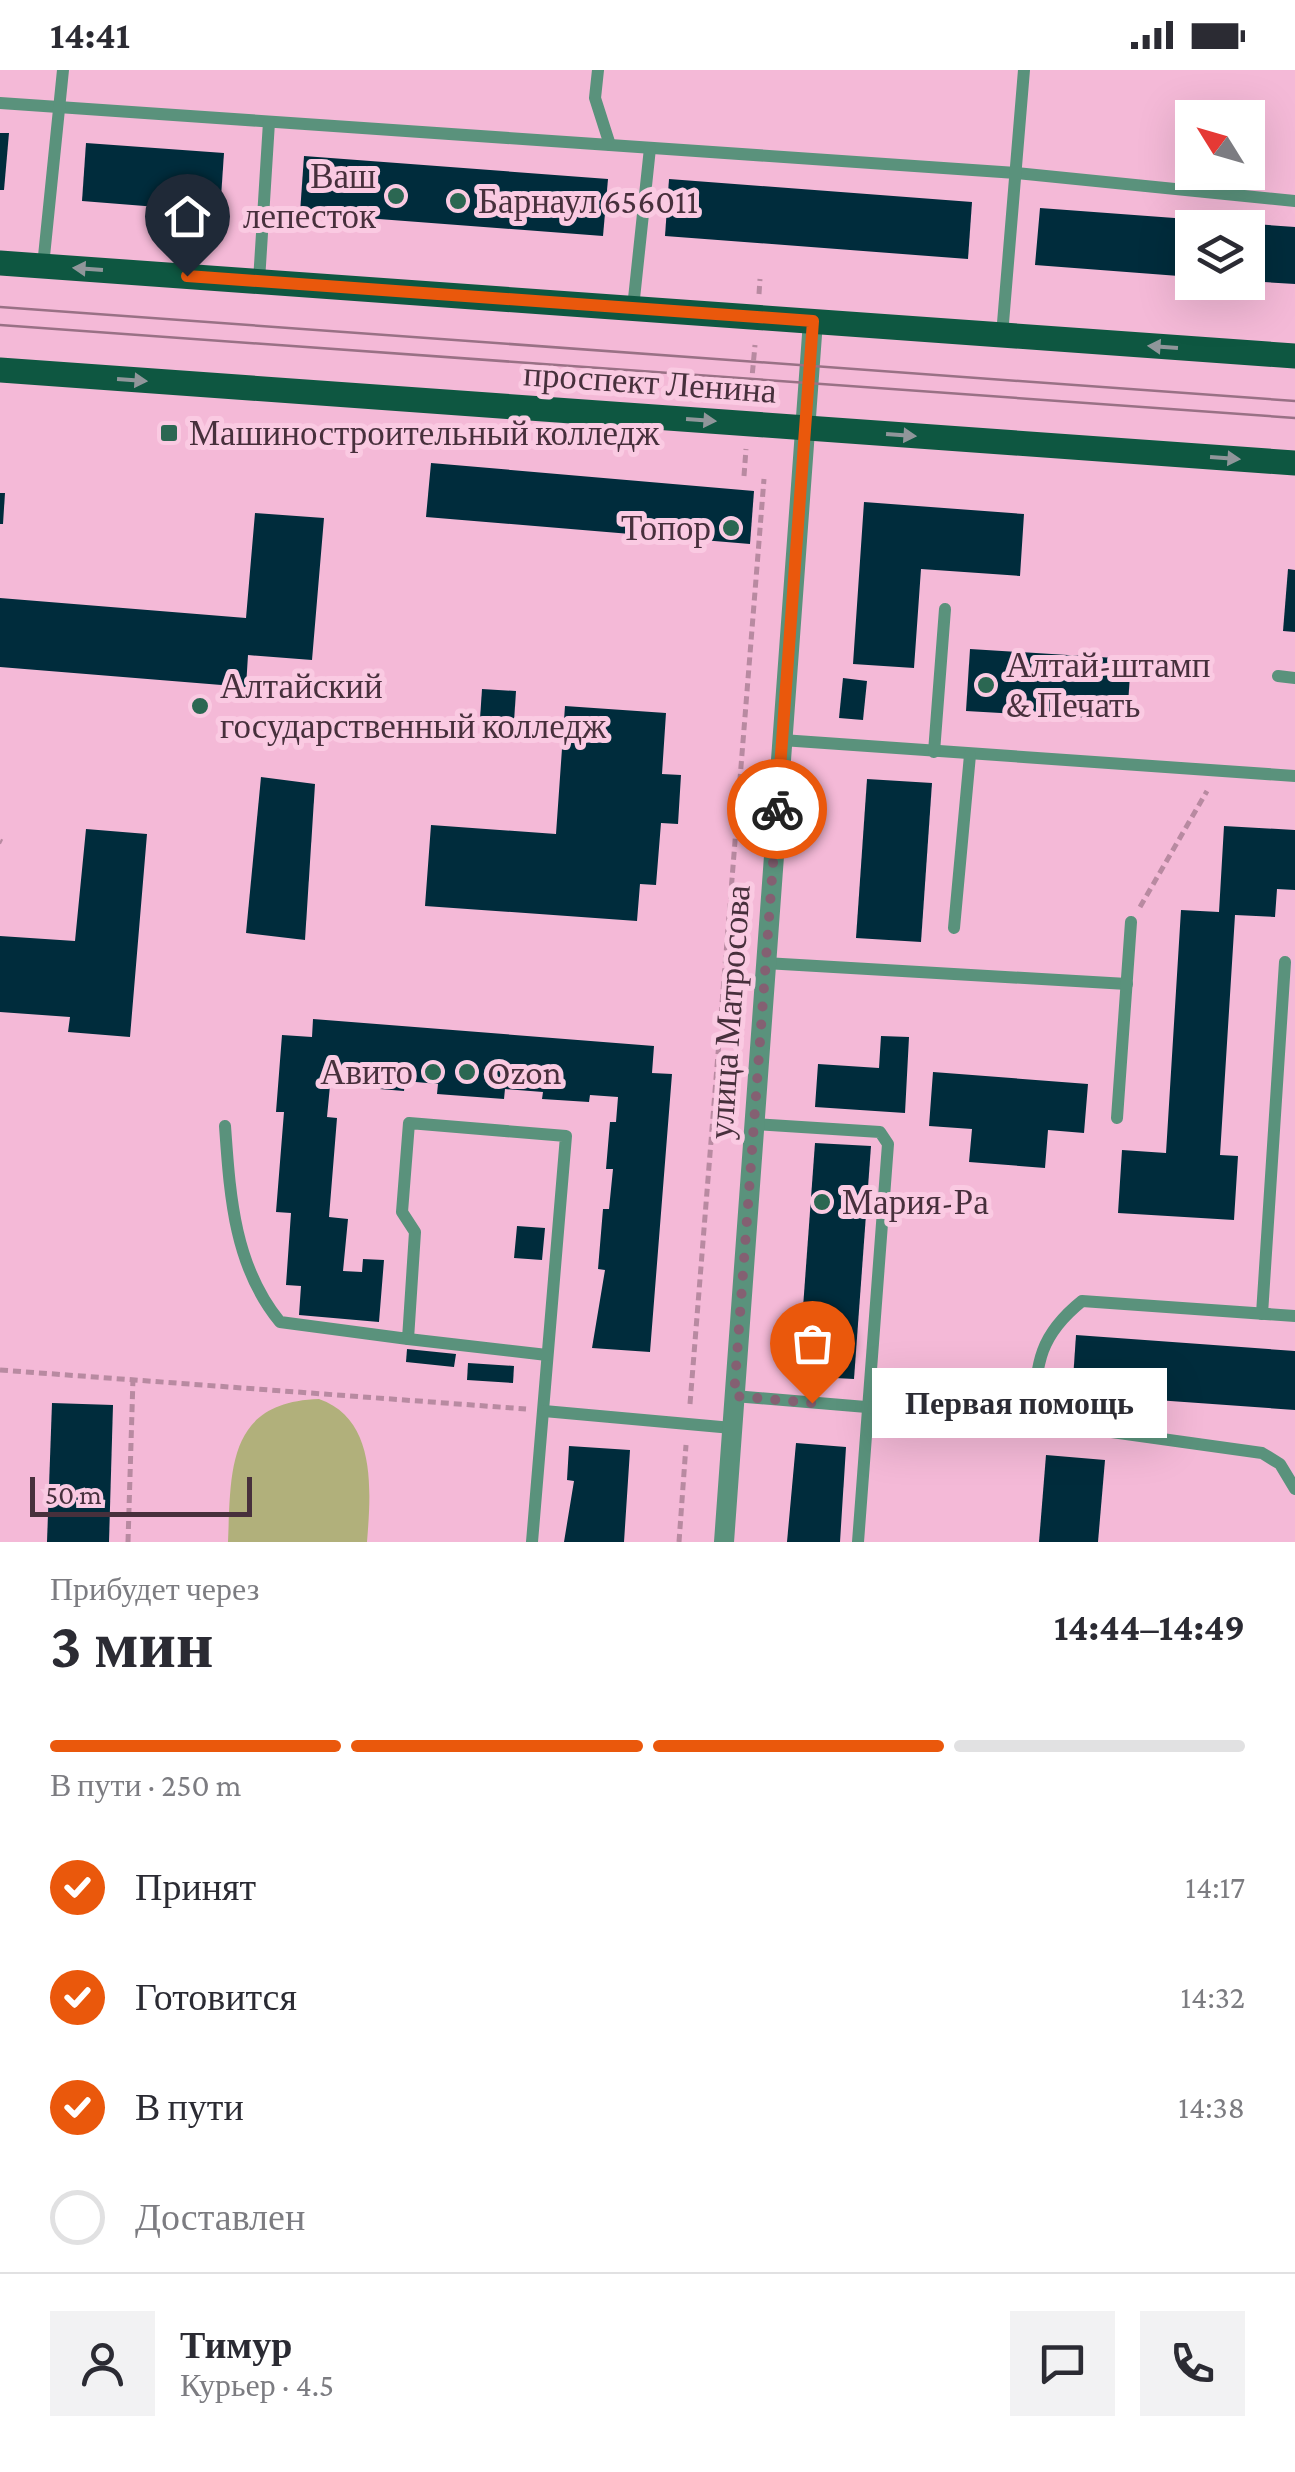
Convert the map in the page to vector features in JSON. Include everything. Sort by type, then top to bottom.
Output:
[{"type":"main road","name":"проспект Ленина","points":[[0,263],[1295,356]]},
{"type":"main road","name":"проспект Ленина","points":[[0,370],[1295,464]]},
{"type":"street","name":"улица Матросова","points":[[724,1542],[813,321]]},
{"type":"lane","points":[[43,266],[63,70]]},
{"type":"lane","points":[[598,70],[595,98],[610,145]]},
{"type":"lane","points":[[1002,335],[1024,70]]},
{"type":"lane","points":[[0,103],[1016,173],[1295,201]]},
{"type":"lane","points":[[260,281],[269,122]]},
{"type":"lane","points":[[633,308],[650,148]]},
{"type":"lane","points":[[934,752],[945,609]]},
{"type":"lane","points":[[1278,676],[1295,678]]},
{"type":"lane","points":[[782,740],[1295,776]]},
{"type":"lane","points":[[954,928],[970,755]]},
{"type":"lane","points":[[1116,1118],[1131,922]]},
{"type":"lane","points":[[766,962],[1126,984]]},
{"type":"lane","points":[[1262,1314],[1284,962]]},
{"type":"lane","points":[[408,1339],[414,1232],[402,1212],[409,1122],[566,1136],[532,1542]]},
{"type":"lane","points":[[754,1124],[880,1132],[888,1144],[858,1542]]},
{"type":"lane","points":[[225,1126],[230,1202],[244,1260],[280,1322],[547,1354]]},
{"type":"lane","points":[[1033,1421],[1038,1358],[1062,1318],[1082,1301],[1295,1316]]},
{"type":"lane","points":[[734,1396],[1033,1421],[1262,1452],[1280,1464],[1295,1489]]},
{"type":"lane","points":[[544,1411],[732,1428]]},
{"type":"path","points":[[744,476],[760,279]]},
{"type":"path","points":[[678,1542],[764,479]]},
{"type":"path","points":[[1131,922],[1218,772]]},
{"type":"path","points":[[0,1370],[544,1411]]},
{"type":"path","points":[[128,1542],[133,1378]]},
{"type":"shaded area","points":[[319,1399],[338,1409],[361,1440],[369,1480],[367,1542],[228,1542],[234,1465],[251,1426],[266,1412],[289,1403]]},
{"type":"building","points":[[0,133],[9,133],[4,190],[0,190]]},
{"type":"building","points":[[86,143],[224,153],[220,212],[82,201]]},
{"type":"building","points":[[304,156],[608,179],[603,236],[300,213]]},
{"type":"building","points":[[669,179],[972,202],[968,259],[665,236]]},
{"type":"building","points":[[1040,208],[1175,218],[1175,276],[1035,265]]},
{"type":"building","points":[[1265,225],[1295,227],[1295,284],[1265,282]]},
{"type":"building","points":[[431,463],[754,491],[750,544],[426,517]]},
{"type":"building","points":[[0,493],[5,493],[3,524],[0,524]]},
{"type":"building","points":[[864,502],[1024,514],[1020,576],[921,569],[914,668],[853,664]]},
{"type":"building","points":[[255,513],[324,518],[312,660],[248,655],[246,687],[0,667],[0,598],[246,618]]},
{"type":"building","points":[[1288,569],[1295,570],[1295,632],[1283,631]]},
{"type":"building","points":[[970,649],[1131,659],[1127,720],[966,711]]},
{"type":"building","points":[[843,678],[867,681],[863,720],[839,718]]},
{"type":"building","points":[[482,689],[516,691],[514,722],[480,719]]},
{"type":"building","points":[[565,706],[666,713],[662,774],[681,775],[678,824],[661,823],[656,885],[640,884],[637,921],[425,906],[431,825],[556,834]]},
{"type":"building","points":[[261,777],[315,784],[305,940],[246,933]]},
{"type":"building","points":[[867,779],[932,783],[921,942],[856,938]]},
{"type":"building","points":[[1224,826],[1295,830],[1295,890],[1277,889],[1275,917],[1235,915],[1220,1155],[1238,1156],[1234,1220],[1118,1213],[1122,1150],[1166,1153],[1181,910],[1219,912]]},
{"type":"building","points":[[86,829],[147,834],[130,1037],[68,1032],[70,1017],[0,1012],[0,936],[75,941]]},
{"type":"building","points":[[313,1019],[654,1046],[652,1073],[672,1074],[650,1352],[592,1348],[605,1270],[598,1269],[603,1209],[609,1209],[613,1169],[606,1169],[610,1122],[616,1122],[618,1097],[590,1095],[589,1102],[542,1099],[543,1092],[505,1089],[504,1099],[437,1094],[438,1084],[405,1081],[404,1091],[355,1087],[356,1078],[331,1075],[327,1117],[337,1118],[329,1217],[348,1219],[343,1271],[362,1272],[363,1259],[384,1260],[379,1322],[299,1315],[301,1286],[286,1285],[291,1213],[276,1212],[284,1112],[276,1112],[282,1035],[312,1037]]},
{"type":"building","points":[[881,1036],[909,1037],[905,1113],[815,1107],[818,1064],[879,1068]]},
{"type":"building","points":[[933,1072],[1088,1084],[1084,1133],[1048,1130],[1045,1168],[969,1162],[972,1129],[929,1126]]},
{"type":"building","points":[[815,1143],[871,1146],[854,1379],[798,1376]]},
{"type":"building","points":[[517,1226],[545,1228],[542,1260],[514,1258]]},
{"type":"building","points":[[1076,1335],[1295,1351],[1295,1410],[1072,1394]]},
{"type":"building","points":[[407,1349],[456,1354],[454,1367],[406,1362]]},
{"type":"building","points":[[468,1363],[514,1366],[513,1383],[467,1380]]},
{"type":"building","points":[[52,1403],[113,1405],[109,1542],[47,1542]]},
{"type":"building","points":[[796,1443],[846,1447],[840,1542],[787,1542]]},
{"type":"building","points":[[569,1446],[630,1450],[624,1542],[564,1542],[574,1481],[567,1480]]},
{"type":"building","points":[[1046,1455],[1105,1460],[1098,1542],[1039,1542]]},
{"type":"tram line","points":[[0,307],[1295,401]]},
{"type":"tram line","points":[[0,325],[1295,418]]},
{"type":"way so far","points":[[777,809],[734,1396],[812,1403]]},
{"type":"place","name":"Ваш лепесток","points":[[396,196]]},
{"type":"place","name":"Барнаул 656011","points":[[458,201]]},
{"type":"place","name":"Машиностроительный колледж","points":[[169,433]]},
{"type":"place","name":"Топор","points":[[731,528]]},
{"type":"place","name":"Алтай-штамп & Печать","points":[[986,685]]},
{"type":"place","name":"Алтайский государственный колледж","points":[[200,706]]},
{"type":"place","name":"Авито","points":[[433,1072]]},
{"type":"place","name":"Ozon","points":[[467,1072]]},
{"type":"place","name":"Мария-Ра","points":[[822,1202]]},
{"type":"place","name":"Первая помощь","points":[[812,1403]]},
{"type":"route","points":[[187,276],[813,321],[777,809]]}]
